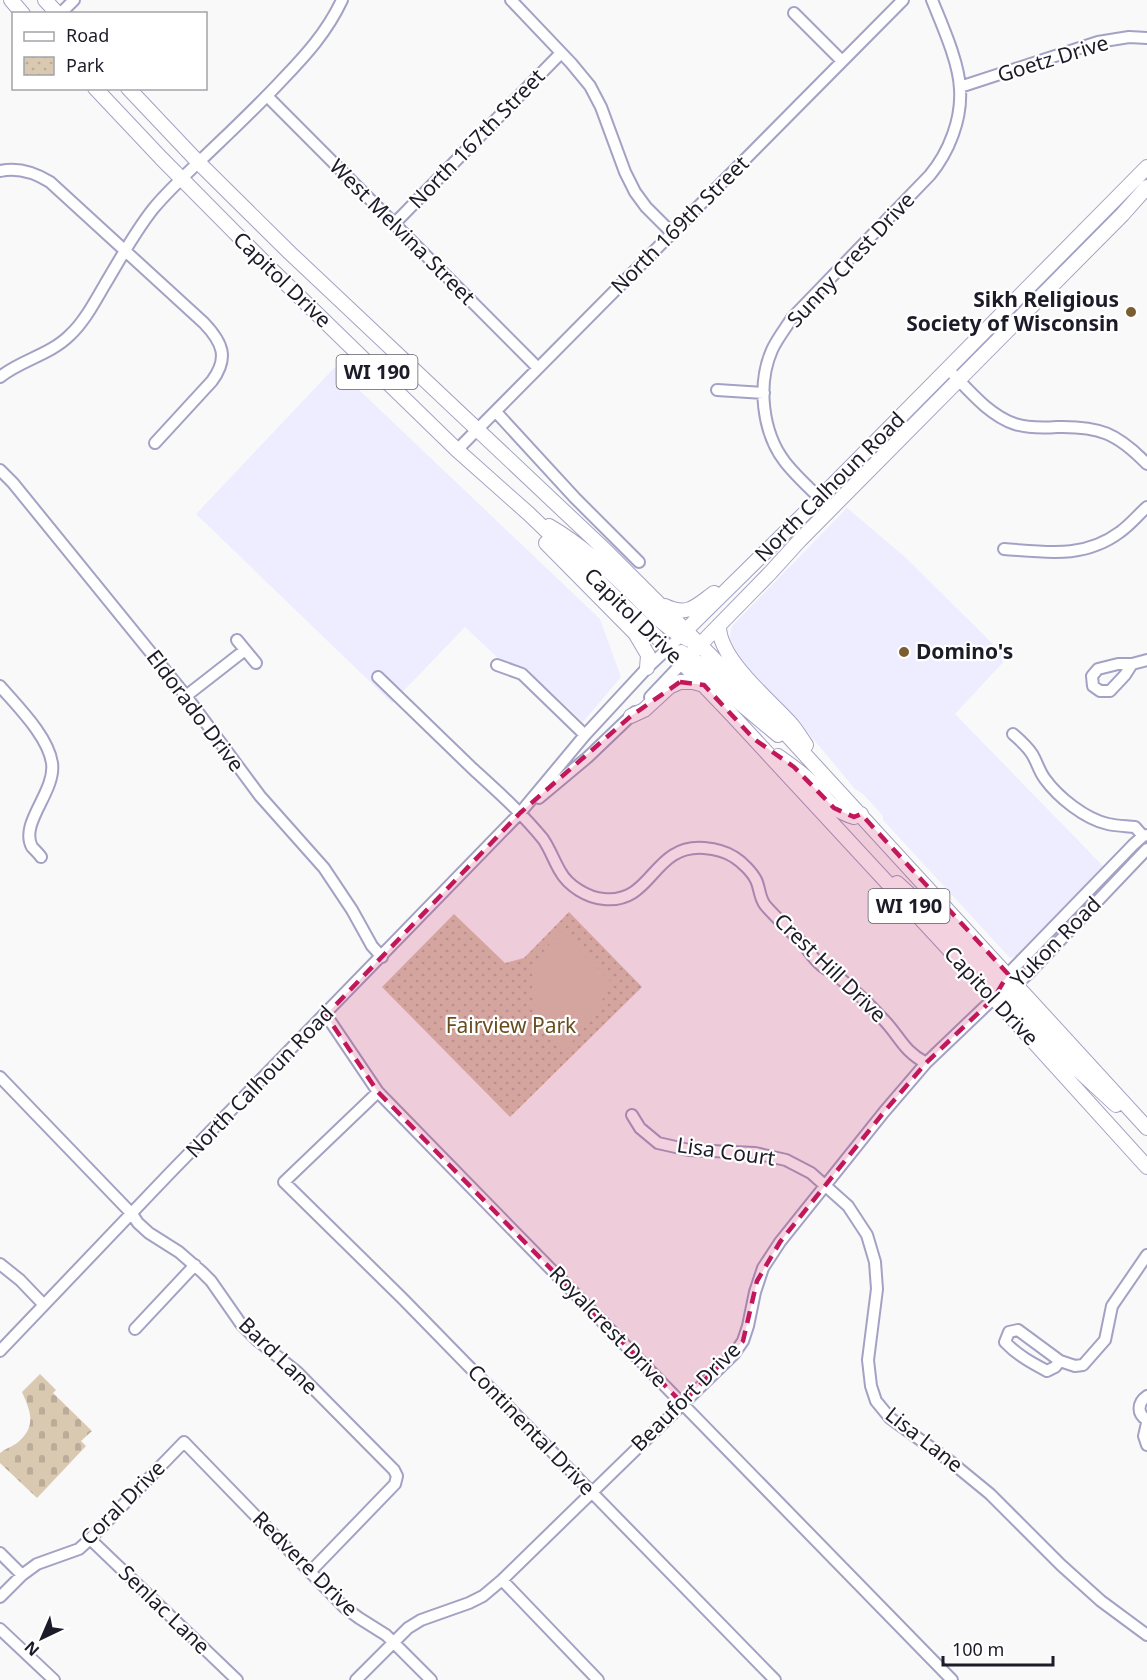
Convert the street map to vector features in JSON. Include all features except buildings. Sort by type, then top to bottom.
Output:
[{"type":"main road","points":[[11,0],[22,12]]},
{"type":"main road","points":[[45,0],[57,12]]},
{"type":"main road","name":"Capitol Drive","points":[[97,90],[249,247],[457,450],[529,514],[668,648]]},
{"type":"main road","name":"Capitol Drive","points":[[130,90],[199,163],[298,261],[657,601],[683,633]]},
{"type":"main road","name":"North Calhoun Road","points":[[683,633],[1147,167]]},
{"type":"main road","name":"North Calhoun Road","points":[[686,660],[1147,187]]},
{"type":"main road","points":[[486,477],[565,564],[635,633],[648,656],[647,668]]},
{"type":"main road","points":[[529,514],[567,537],[700,645]]},
{"type":"main road","points":[[657,601],[676,611],[688,611],[750,567]]},
{"type":"main road","points":[[719,625],[723,641],[734,663],[792,726],[833,783]]},
{"type":"main road","name":"Capitol Drive","points":[[700,645],[754,699],[861,814],[1147,1167]]},
{"type":"main road","points":[[668,648],[717,679],[741,704],[812,762]]},
{"type":"main road","name":"Capitol Drive","points":[[686,660],[704,685],[852,845],[907,891],[1004,988]]},
{"type":"main road","points":[[631,716],[644,710],[669,687],[680,682],[704,685]]},
{"type":"main road","points":[[754,739],[794,767],[842,814],[854,817],[861,814]]},
{"type":"main road","points":[[1004,988],[1062,1055],[1147,1130]]},
{"type":"street","points":[[61,12],[74,0]]},
{"type":"street","points":[[0,377],[47,352],[73,333],[153,209],[316,44],[327,29],[342,0]]},
{"type":"street","points":[[511,0],[582,76],[595,95],[635,192],[646,207],[672,233]]},
{"type":"street","name":"North 169th Street","points":[[457,450],[903,0]]},
{"type":"street","name":"Sunny Crest Drive","points":[[831,509],[797,476],[784,460],[771,436],[765,408],[766,370],[771,351],[792,318],[919,188],[939,164],[950,143],[956,123],[960,87],[954,59],[932,0]]},
{"type":"street","points":[[795,13],[842,61]]},
{"type":"street","name":"Goetz Drive","points":[[960,87],[1098,42],[1147,38]]},
{"type":"street","name":"North 167th Street","points":[[394,224],[561,53]]},
{"type":"street","name":"West Melvina Street","points":[[267,96],[538,368]]},
{"type":"street","points":[[0,171],[14,169],[31,172],[50,182],[204,323],[222,347],[219,371],[155,443]]},
{"type":"street","points":[[948,369],[982,403],[1008,421],[1023,426],[1076,427],[1098,430],[1119,439],[1147,464]]},
{"type":"street","points":[[717,390],[764,393]]},
{"type":"street","points":[[496,412],[575,498],[639,562]]},
{"type":"street","name":"Eldorado Drive","points":[[0,470],[186,696],[254,788],[324,868],[352,910],[372,946],[382,957]]},
{"type":"street","points":[[1004,549],[1060,553],[1082,550],[1113,537],[1147,507]]},
{"type":"street","name":"North Calhoun Road","points":[[0,1351],[520,813],[585,735],[683,633]]},
{"type":"street","points":[[237,640],[256,663]]},
{"type":"street","points":[[186,696],[245,650]]},
{"type":"street","name":"North Calhoun Road","points":[[520,813],[588,757],[686,660]]},
{"type":"street","points":[[1132,664],[1147,660]]},
{"type":"street","points":[[497,665],[522,675],[585,735]]},
{"type":"street","name":"Crest Hill Drive","points":[[378,677],[520,813],[547,845],[561,874],[573,886],[586,894],[604,900],[625,897],[645,884],[671,855],[684,850],[699,848],[718,850],[734,857],[756,880],[763,903],[819,964],[834,973],[882,1018],[913,1056],[926,1063]]},
{"type":"street","points":[[0,686],[42,738],[52,761],[50,784],[30,826],[32,846],[41,857]]},
{"type":"street","points":[[1013,734],[1032,754],[1046,781],[1072,805],[1095,820],[1117,826],[1135,827],[1145,835]]},
{"type":"street","name":"Yukon Road","points":[[1004,988],[1145,835]]},
{"type":"street","name":"Yukon Road","points":[[1004,988],[1147,849]]},
{"type":"street","name":"Beaufort Drive","points":[[356,1680],[408,1628],[421,1620],[470,1603],[483,1596],[502,1580],[722,1365],[743,1341],[757,1281],[766,1262],[780,1242],[926,1063],[1004,988]]},
{"type":"street","name":"Royalcrest Drive","points":[[326,1015],[378,1092],[952,1680]]},
{"type":"street","name":"Bard Lane","points":[[0,1077],[132,1214],[138,1223],[195,1265],[211,1281],[242,1324],[257,1340],[297,1372],[394,1470],[397,1476],[395,1484],[310,1572]]},
{"type":"street","name":"Continental Drive","points":[[378,1092],[284,1182],[402,1298],[775,1680]]},
{"type":"street","name":"Lisa Court","points":[[632,1115],[640,1128],[658,1143],[689,1150],[772,1156],[786,1160],[811,1173],[825,1185]]},
{"type":"street","name":"Lisa Lane","points":[[825,1185],[849,1206],[867,1235],[875,1262],[877,1289],[868,1360],[871,1386],[876,1401],[903,1429],[951,1462],[990,1494],[1093,1594],[1147,1635]]},
{"type":"street","points":[[1060,1362],[1047,1371],[1014,1352],[1005,1342],[1009,1332],[1018,1330],[1060,1362],[1075,1366],[1083,1365],[1105,1340],[1112,1306],[1147,1255]]},
{"type":"street","points":[[0,1264],[20,1280],[44,1305]]},
{"type":"street","points":[[135,1329],[195,1265]]},
{"type":"street","points":[[1147,1396],[1139,1406],[1141,1415],[1147,1422],[1144,1436],[1147,1445]]},
{"type":"street","name":"Coral Drive","points":[[0,1597],[37,1564],[79,1548],[90,1539],[184,1442]]},
{"type":"street","name":"Redvere Drive","points":[[184,1442],[344,1606],[386,1635],[431,1680]]},
{"type":"street","name":"Senlac Lane","points":[[90,1539],[237,1680]]},
{"type":"street","points":[[0,1553],[22,1575]]},
{"type":"street","points":[[502,1580],[598,1680]]},
{"type":"street","points":[[0,1629],[54,1680]]},
{"type":"highlighted area","points":[[680,682],[704,685],[754,739],[794,767],[834,808],[854,817],[861,814],[1008,974],[994,998],[926,1063],[884,1112],[780,1242],[757,1281],[743,1341],[682,1403],[378,1092],[326,1015],[520,813],[631,716]]},
{"type":"shaded area","points":[[335,367],[600,619],[621,677],[583,722],[527,669],[499,659],[465,627],[392,703],[196,514]]},
{"type":"shaded area","points":[[846,507],[905,557],[1007,658],[955,714],[1105,868],[1018,958],[1016,956],[1010,958],[883,820],[883,816],[863,794],[855,789],[799,722],[745,665],[730,640],[733,625]]},
{"type":"green space","name":"Fairview Park","points":[[569,912],[642,987],[510,1117],[382,987],[454,914],[505,963],[524,958]]},
{"type":"green space","points":[[561,931],[610,981],[612,986],[567,1049],[552,1034],[542,1019],[535,1002],[532,985],[532,977],[539,959]]},
{"type":"green space","points":[[40,1374],[56,1390],[53,1393],[92,1431],[81,1441],[86,1446],[37,1498],[0,1463],[0,1453],[17,1443],[27,1431],[30,1425],[30,1413],[22,1392]]},
{"type":"place","name":"Sikh Religious Society of Wisconsin","points":[[1131,312]]},
{"type":"place","name":"Domino's","points":[[904,652]]}]
